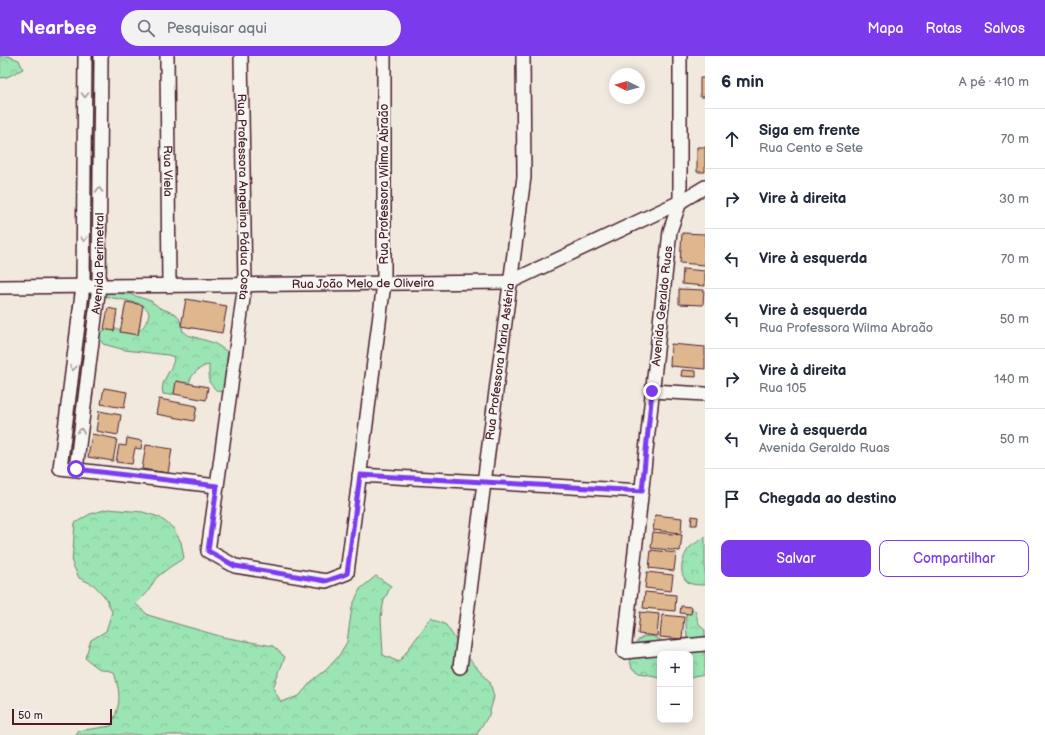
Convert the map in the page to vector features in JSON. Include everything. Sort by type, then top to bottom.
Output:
[{"type":"street","name":"Avenida Perimetral","points":[[85,56],[83,286],[60,468],[76,469],[99,286],[101,56]]},
{"type":"street","name":"Rua Viela","points":[[167,56],[169,285]]},
{"type":"street","name":"Rua Professora Angelina Pádua Costa","points":[[208,551],[245,284],[241,56]]},
{"type":"street","name":"Rua Professora Wilma Abraão","points":[[208,551],[235,566],[251,569],[326,581],[347,574],[384,283],[384,56]]},
{"type":"street","name":"Rua Professora Maria Astéria","points":[[460,667],[524,177],[523,56]]},
{"type":"street","name":"Avenida Geraldo Ruas","points":[[680,56],[680,202],[670,231],[624,652],[705,644]]},
{"type":"street","name":"Rua João Melo de Oliveira","points":[[0,287],[510,282],[680,202],[705,187]]},
{"type":"street","points":[[652,391],[705,394]]},
{"type":"street","points":[[76,469],[217,486]]},
{"type":"street","points":[[360,475],[642,491]]},
{"type":"green space","points":[[0,56],[8,56],[19,60],[23,69],[7,77],[0,78]]},
{"type":"green space","points":[[114,289],[151,301],[160,308],[176,314],[179,318],[183,331],[188,335],[214,343],[228,352],[230,365],[226,388],[223,392],[217,391],[209,382],[209,365],[204,366],[197,371],[191,378],[188,385],[179,392],[166,395],[163,394],[163,384],[172,366],[174,357],[125,350],[103,344],[98,335],[102,332],[111,329],[120,329],[134,333],[143,326],[149,314],[141,305],[134,302],[105,296],[103,291]]},
{"type":"green space","points":[[108,509],[143,512],[159,517],[173,528],[181,542],[184,558],[156,578],[147,593],[136,604],[148,615],[223,637],[273,646],[285,657],[273,688],[281,702],[299,696],[312,681],[326,670],[338,657],[347,642],[352,607],[360,589],[376,576],[391,586],[384,600],[381,617],[383,655],[399,662],[431,618],[446,625],[466,655],[490,682],[494,697],[489,715],[477,735],[76,735],[78,731],[111,726],[117,711],[119,699],[118,687],[114,672],[98,668],[85,658],[91,640],[106,631],[112,612],[105,597],[94,585],[79,578],[72,563],[75,523],[90,514]]},
{"type":"green space","points":[[705,537],[705,585],[691,584],[685,580],[683,576],[682,566],[684,557],[692,545]]},
{"type":"green space","points":[[695,610],[699,624],[705,630],[705,675],[693,677],[693,651],[657,651],[657,676],[640,673],[632,668],[630,654],[634,645],[641,638],[645,636],[654,637],[671,646],[687,640],[686,612]]},
{"type":"building","points":[[700,78],[705,78],[705,97],[700,97]]},
{"type":"building","points":[[697,147],[705,147],[705,172],[697,172]]},
{"type":"building","points":[[682,233],[705,234],[705,265],[680,263]]},
{"type":"building","points":[[683,269],[705,271],[705,286],[682,284]]},
{"type":"building","points":[[679,289],[704,290],[703,305],[679,304]]},
{"type":"building","points":[[186,299],[227,306],[222,333],[181,326]]},
{"type":"building","points":[[126,302],[143,305],[138,335],[120,332]]},
{"type":"building","points":[[108,308],[117,310],[114,331],[104,329]]},
{"type":"building","points":[[671,344],[705,347],[705,369],[670,366]]},
{"type":"building","points":[[682,370],[696,371],[696,377],[681,376]]},
{"type":"building","points":[[176,381],[208,387],[206,400],[174,394]]},
{"type":"building","points":[[104,388],[127,392],[124,408],[101,404]]},
{"type":"building","points":[[159,399],[197,406],[194,421],[156,414]]},
{"type":"building","points":[[99,411],[121,415],[118,435],[96,431]]},
{"type":"building","points":[[92,434],[117,439],[113,461],[88,457]]},
{"type":"building","points":[[127,438],[142,441],[141,449],[135,448],[132,464],[116,462],[119,445],[126,446]]},
{"type":"building","points":[[146,445],[172,449],[168,473],[142,469]]},
{"type":"building","points":[[655,515],[682,518],[681,533],[653,530]]},
{"type":"building","points":[[692,516],[698,517],[697,525],[691,525]]},
{"type":"building","points":[[653,532],[682,535],[680,551],[651,548]]},
{"type":"building","points":[[651,550],[676,553],[674,571],[649,568]]},
{"type":"building","points":[[647,572],[673,575],[671,591],[645,588]]},
{"type":"building","points":[[645,592],[676,595],[675,611],[643,608]]},
{"type":"building","points":[[681,606],[692,607],[691,614],[680,613]]},
{"type":"building","points":[[640,612],[659,614],[657,636],[638,634]]},
{"type":"building","points":[[662,615],[684,617],[682,639],[660,637]]},
{"type":"route","points":[[76,469],[217,486],[208,551],[235,566],[326,581],[347,574],[360,475],[642,491],[652,391]]}]
